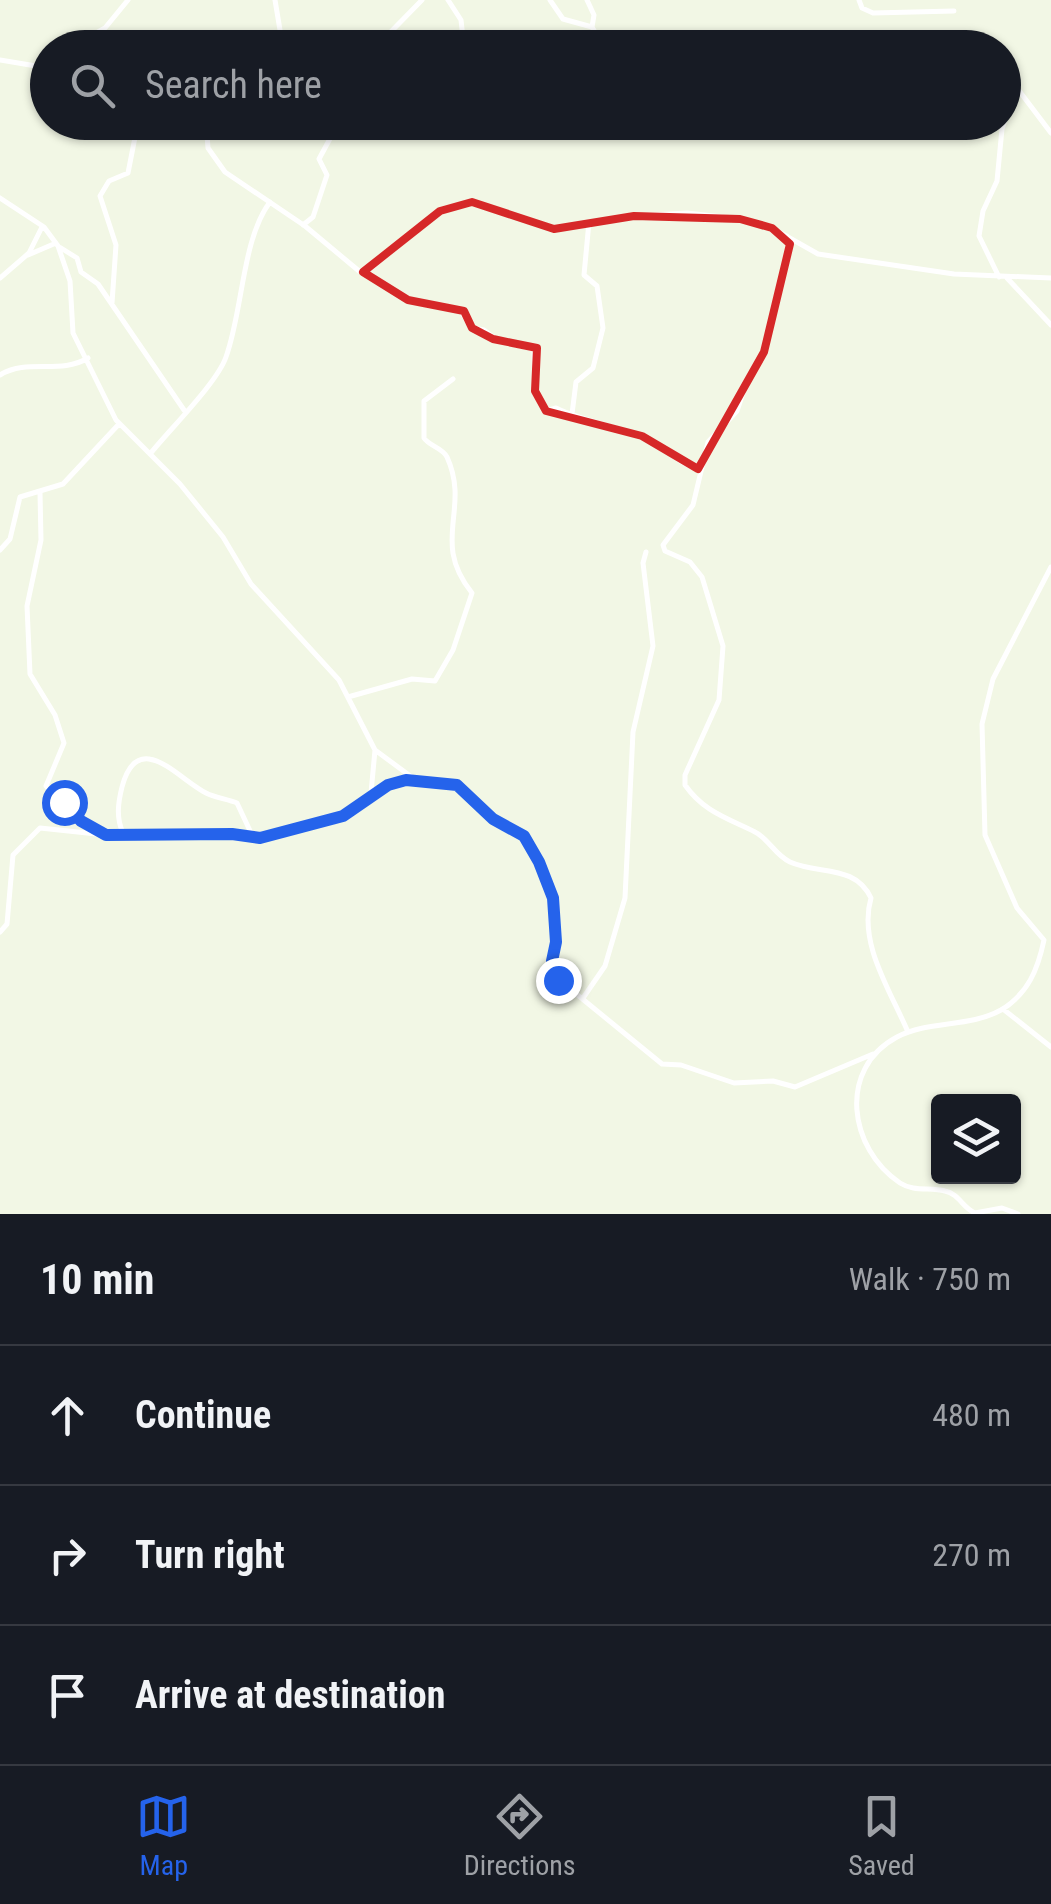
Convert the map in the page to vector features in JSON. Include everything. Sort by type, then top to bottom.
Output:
[{"type":"street","points":[[101,30],[128,0]]},
{"type":"street","points":[[276,0],[280,30]]},
{"type":"street","points":[[393,30],[422,0]]},
{"type":"street","points":[[448,0],[461,20],[462,30]]},
{"type":"street","points":[[550,0],[563,19],[592,27]]},
{"type":"street","points":[[587,0],[594,15],[594,30]]},
{"type":"street","points":[[859,0],[862,8],[872,12],[954,11]]},
{"type":"street","points":[[0,60],[30,65]]},
{"type":"street","points":[[1021,92],[1047,121],[1051,133]]},
{"type":"street","points":[[112,306],[116,245],[100,196],[108,181],[128,173],[134,140]]},
{"type":"street","points":[[210,140],[213,158],[230,177],[302,225],[348,265],[408,300],[460,310],[472,328],[484,330],[493,339],[534,349],[535,391],[546,411],[555,408],[642,436],[671,450],[684,466],[698,470]]},
{"type":"street","points":[[302,225],[313,218],[327,175],[319,159],[329,140]]},
{"type":"street","points":[[1001,140],[997,181],[982,211],[979,236],[1002,276],[1051,325]]},
{"type":"street","points":[[0,198],[42,226],[57,245],[79,260],[81,272],[96,281],[185,412]]},
{"type":"street","points":[[150,454],[219,372],[227,356],[243,300],[258,220],[270,202]]},
{"type":"street","points":[[363,272],[440,211],[455,205],[483,203],[542,228],[703,214],[756,222],[818,254],[892,267],[1051,278]]},
{"type":"street","points":[[572,414],[575,385],[593,368],[603,328],[596,286],[584,275],[589,222]]},
{"type":"street","points":[[0,278],[25,256],[42,226]]},
{"type":"street","points":[[787,236],[790,248],[764,352],[748,378],[737,411],[708,442],[698,470],[693,504],[664,548],[694,567],[707,588],[720,634],[724,680],[711,724],[685,775],[685,785],[714,814],[760,834],[785,860],[844,873],[863,885],[871,898],[865,914],[869,944],[908,1032]]},
{"type":"street","points":[[25,256],[57,245]]},
{"type":"street","points":[[57,245],[70,280],[73,333],[120,424],[180,484],[223,538],[252,584],[332,671],[375,750],[417,780]]},
{"type":"street","points":[[0,375],[24,366],[70,367],[88,358]]},
{"type":"street","points":[[348,696],[412,679],[435,681],[453,650],[472,602],[472,593],[455,572],[449,548],[457,501],[447,458],[424,438],[424,401],[453,379]]},
{"type":"street","points":[[0,550],[10,539],[20,497],[66,481],[120,424]]},
{"type":"street","points":[[40,493],[41,540],[27,606],[30,674],[55,715],[64,744],[46,786],[81,821],[106,835]]},
{"type":"street","points":[[583,998],[605,966],[625,898],[634,732],[653,646],[642,562],[646,552]]},
{"type":"street","points":[[0,932],[7,924],[8,886],[18,845],[44,828],[106,835],[270,838],[343,816],[371,793],[417,780],[461,787],[493,819],[528,840],[553,898],[556,942],[552,970],[566,988],[662,1064],[734,1084],[773,1081],[800,1087],[876,1052],[908,1032],[965,1023],[1003,1009],[1033,979],[1044,940],[1017,908],[985,835],[982,724],[986,696],[1000,664],[1051,567]]},
{"type":"street","points":[[371,793],[375,750]]},
{"type":"street","points":[[124,833],[118,815],[128,769],[137,760],[153,759],[206,793],[236,803],[254,837]]},
{"type":"street","points":[[1003,1009],[1051,1047]]},
{"type":"street","points":[[876,1052],[859,1082],[856,1115],[864,1142],[890,1174],[914,1188],[951,1193],[975,1213],[1002,1208],[1018,1214]]},
{"type":"highlighted area","points":[[472,202],[554,229],[634,216],[740,219],[772,228],[790,244],[764,352],[698,469],[642,436],[546,411],[535,391],[537,348],[493,339],[472,328],[464,311],[408,300],[363,272],[440,211]]},
{"type":"route","points":[[64,802],[81,821],[106,835],[242,834],[270,838],[308,822],[343,816],[366,801],[371,793],[388,785],[406,780],[457,785],[493,819],[528,840],[553,898],[556,942],[552,970],[558,980]]}]
